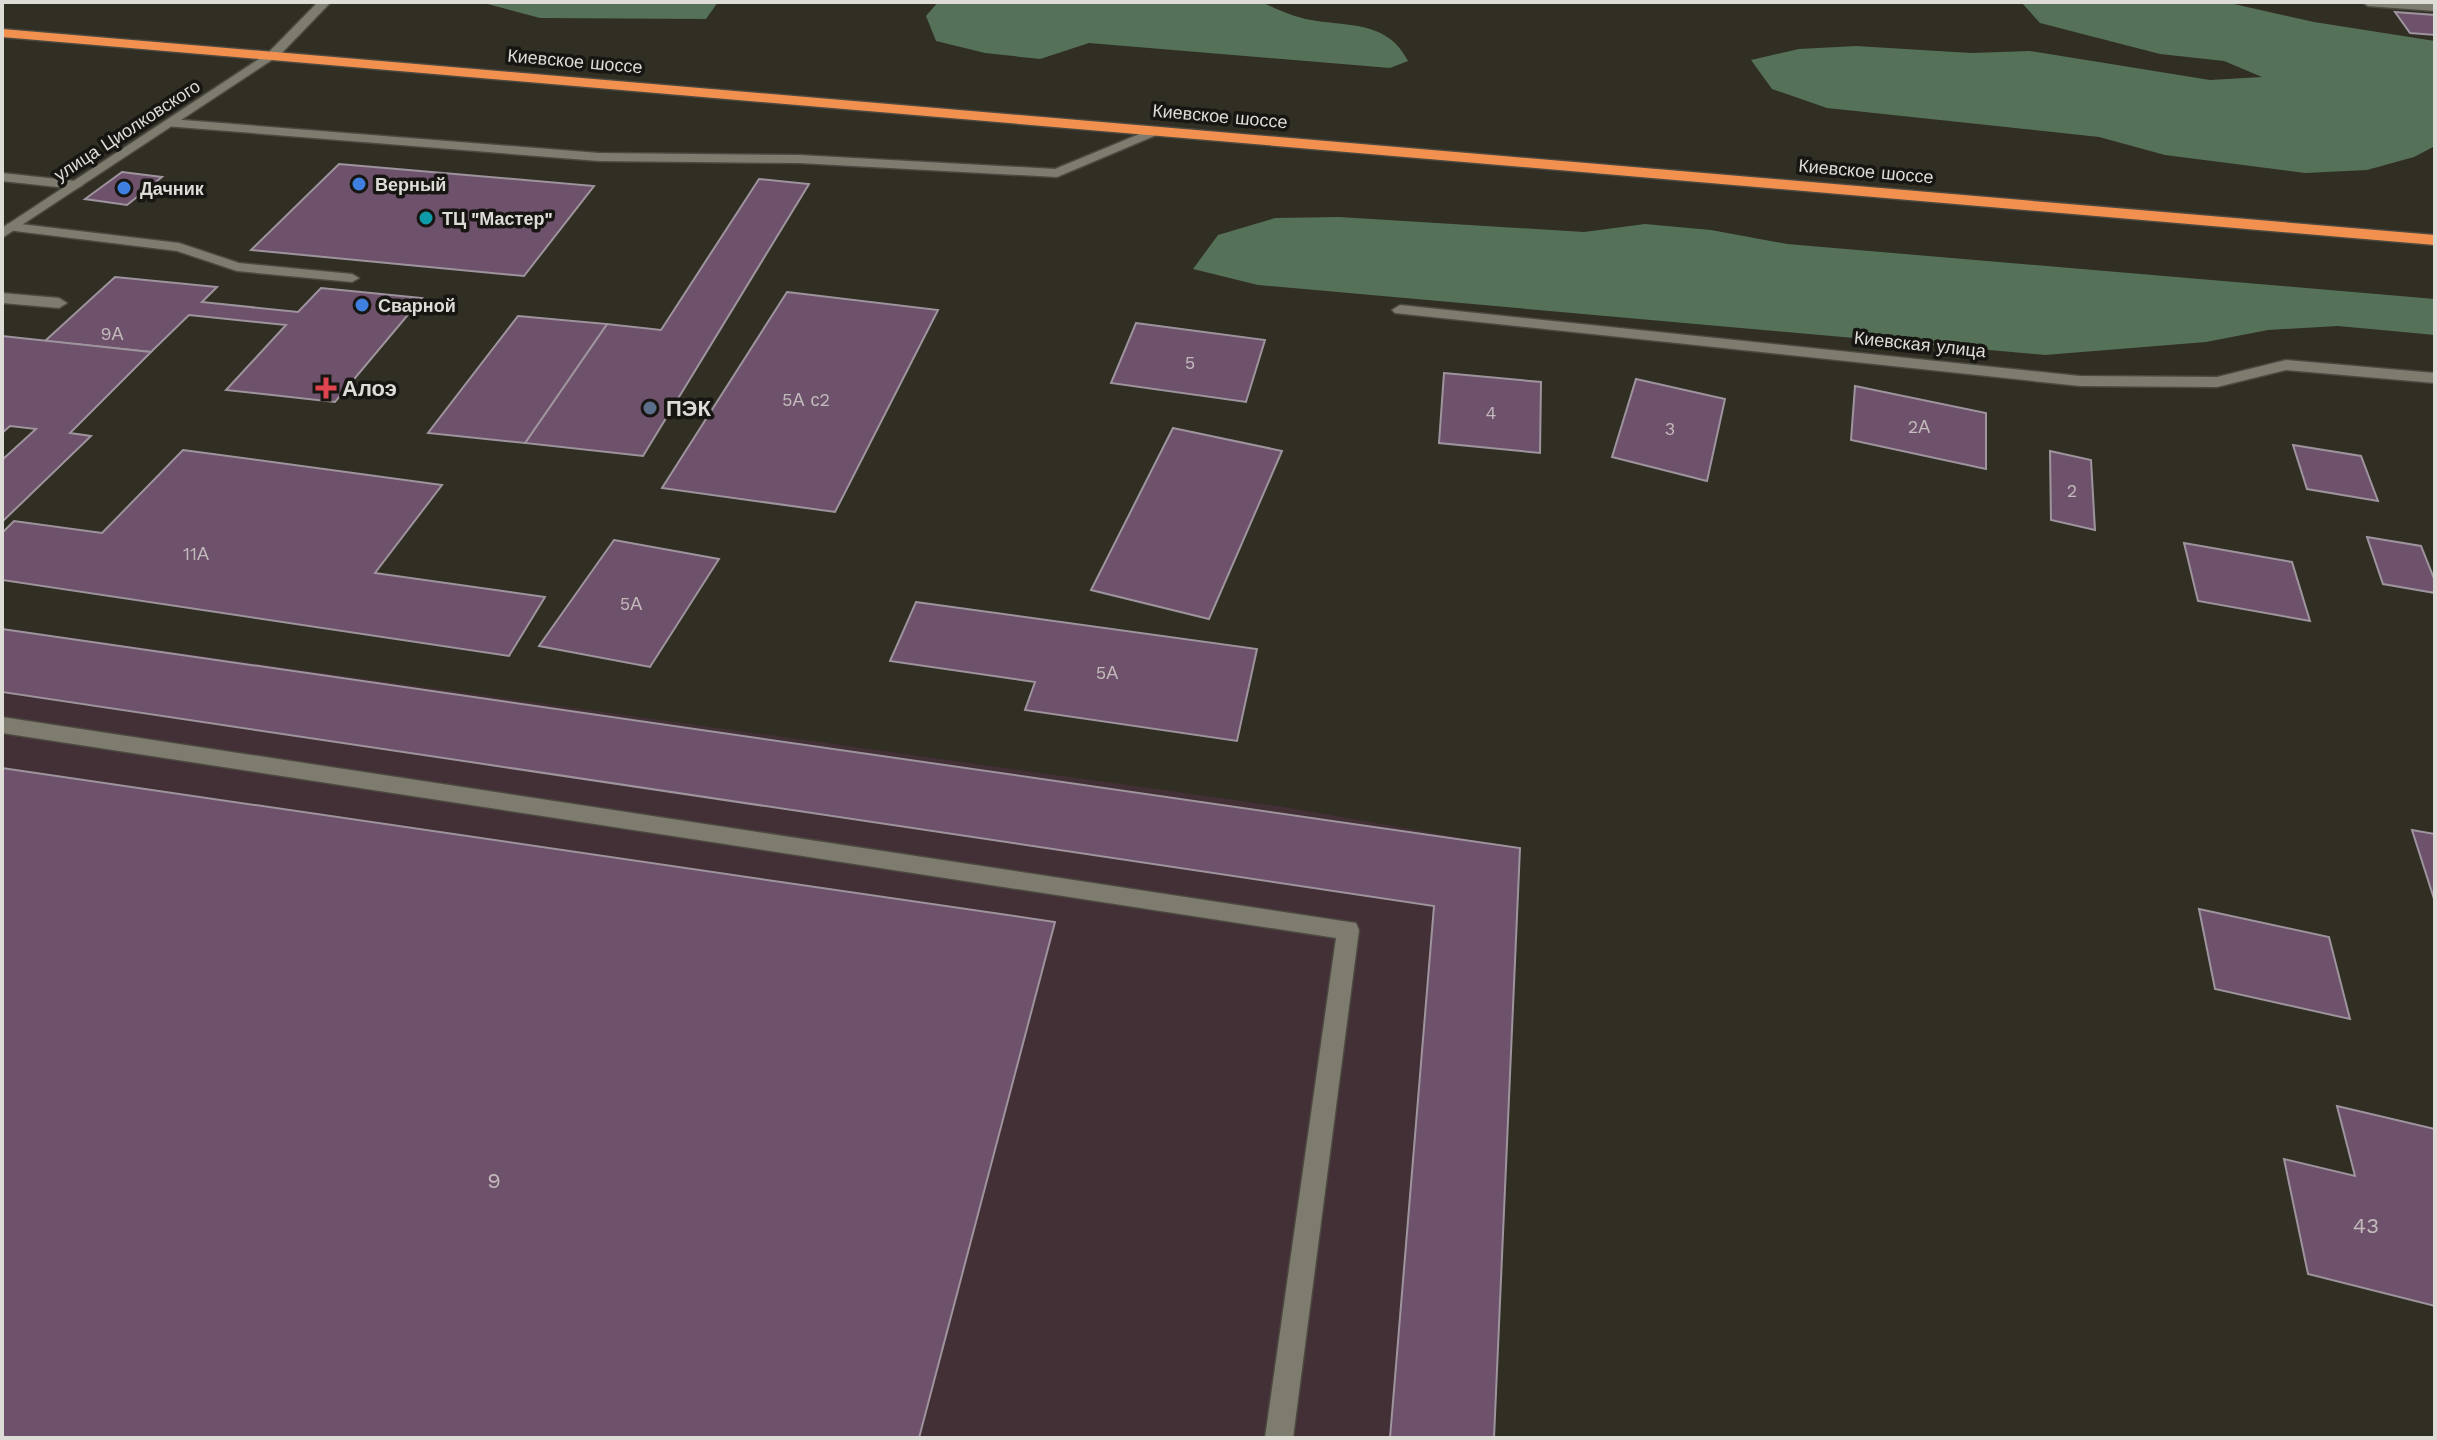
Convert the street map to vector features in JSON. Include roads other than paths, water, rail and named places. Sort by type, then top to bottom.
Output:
[{"type":"highway","name":"Киевское шоссе","points":[[2,33],[2435,240]]},
{"type":"street","name":"улица Циолковского","points":[[7,231],[272,56],[325,2]]},
{"type":"street","points":[[2368,2],[2435,7]]},
{"type":"street","points":[[170,123],[599,157],[799,159],[1057,173],[1159,131]]},
{"type":"street","points":[[2,177],[76,185]]},
{"type":"street","points":[[7,231],[179,247],[237,267],[352,278]]},
{"type":"street","points":[[2,298],[59,303]]},
{"type":"street","name":"Киевская улица","points":[[1400,310],[2080,381],[2217,382],[2286,365],[2435,378]]},
{"type":"street","points":[[2,725],[1348,930],[1279,1438]]},
{"type":"place","name":"Верный","points":[[359,184]]},
{"type":"place","name":"Дачник","points":[[124,188]]},
{"type":"place","name":"ТЦ \"Мастер\"","points":[[426,218]]},
{"type":"place","name":"Сварной","points":[[362,305]]},
{"type":"place","name":"Алоэ","points":[[326,388]]},
{"type":"place","name":"ПЭК","points":[[650,408]]}]
